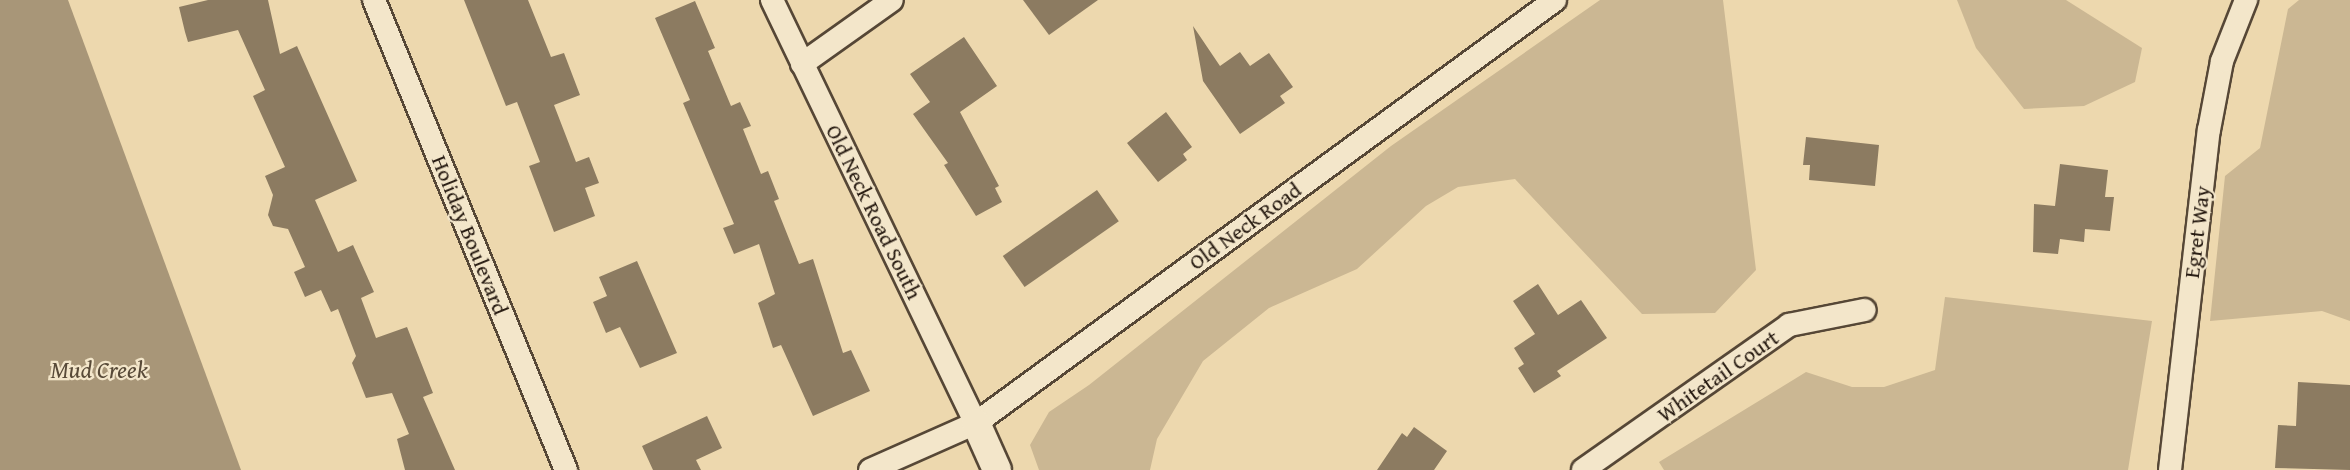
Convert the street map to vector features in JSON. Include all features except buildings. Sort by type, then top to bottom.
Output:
[{"type":"street","name":"Holiday Boulevard","points":[[374,0],[566,470]]},
{"type":"street","name":"Old Neck Road South","points":[[772,0],[976,423]]},
{"type":"street","points":[[802,64],[892,0]]},
{"type":"street","name":"Old Neck Road","points":[[870,470],[976,423],[1555,0]]},
{"type":"street","name":"Egret Way","points":[[2170,470],[2209,130],[2222,61],[2246,0]]},
{"type":"street","name":"Whitetail Court","points":[[1583,470],[1789,326],[1864,310]]},
{"type":"street","points":[[976,423],[997,470]]},
{"type":"shaded area","points":[[1600,0],[1723,0],[1756,270],[1715,313],[1642,314],[1515,179],[1458,187],[1426,206],[1357,269],[1269,308],[1203,361],[1157,439],[1150,470],[1039,470],[1030,445],[1049,412],[1089,385],[1391,146]]},
{"type":"shaded area","points":[[1957,0],[2066,0],[2142,48],[2135,82],[2084,106],[2024,109],[1976,48]]},
{"type":"shaded area","points":[[2299,0],[2350,0],[2350,321],[2322,311],[2210,321],[2225,176],[2260,148],[2288,9]]},
{"type":"shaded area","points":[[1945,297],[2152,321],[2128,470],[1664,470],[1659,462],[1806,372],[1852,387],[1884,387],[1935,370]]},
{"type":"water","name":"Mud Creek","points":[[0,0],[68,0],[241,470],[0,470]]}]
